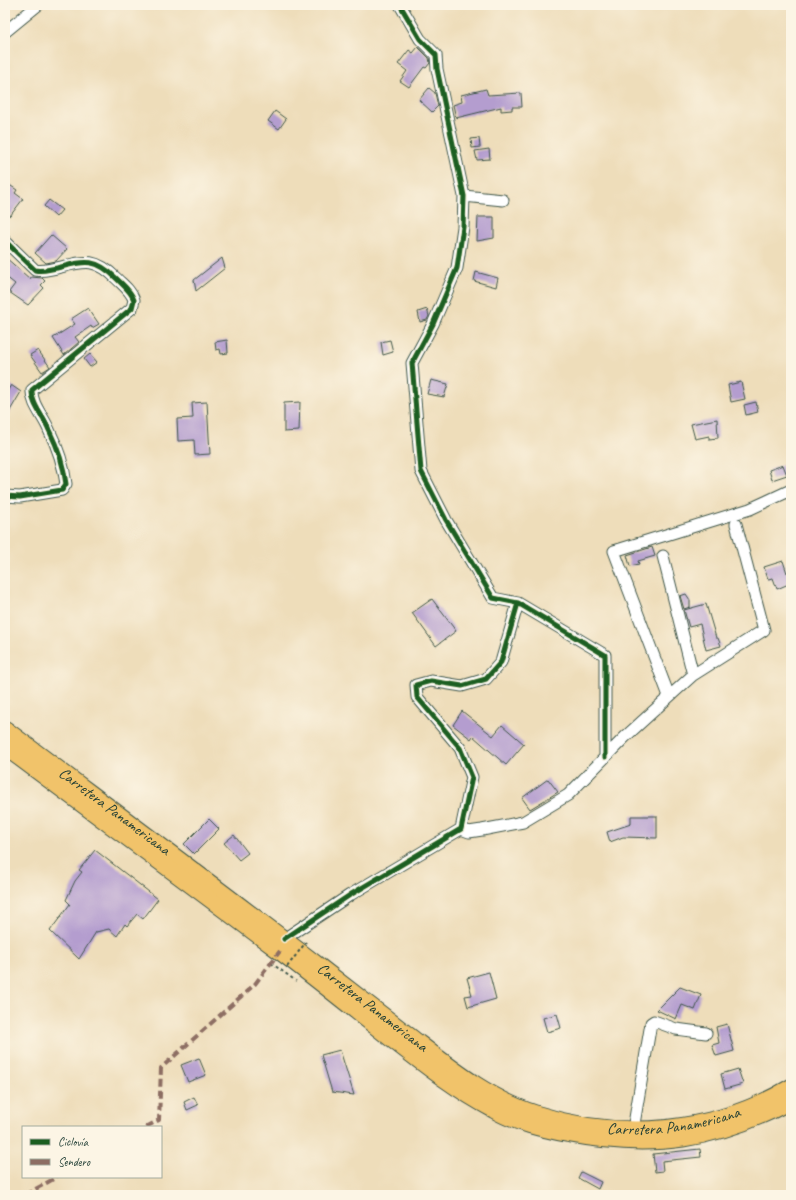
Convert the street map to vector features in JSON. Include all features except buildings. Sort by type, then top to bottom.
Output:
[{"type":"highway","name":"Carretera Panamericana","points":[[5,729],[284,939],[446,1064],[479,1087],[506,1101],[536,1114],[591,1126],[634,1130],[671,1129],[734,1115],[773,1098],[791,1087]]},
{"type":"highway","name":"Carretera Panamericana","points":[[5,747],[280,952],[450,1085],[496,1112],[530,1125],[572,1135],[633,1142],[654,1142],[710,1134],[739,1126],[791,1101]]},
{"type":"street","points":[[5,32],[38,5]]},
{"type":"street","points":[[400,5],[420,39],[436,55],[437,69],[464,196],[463,227],[457,268],[433,324],[412,363],[421,471],[446,520],[493,598],[518,603],[605,655],[605,757]]},
{"type":"street","points":[[464,196],[503,200]]},
{"type":"street","points":[[5,241],[35,270],[41,271],[92,262],[104,267],[131,292],[134,300],[132,308],[32,390],[32,397],[50,430],[65,476],[66,484],[62,490],[20,497],[5,496]]},
{"type":"street","points":[[669,696],[614,551],[750,509],[791,490]]},
{"type":"street","points":[[461,829],[469,832],[523,822],[568,795],[605,757],[693,675],[764,630],[736,524]]},
{"type":"street","points":[[663,556],[693,675]]},
{"type":"street","points":[[284,939],[350,895],[461,829],[472,776],[460,748],[417,697],[416,685],[430,681],[462,686],[486,679],[501,662],[518,603]]},
{"type":"street","points":[[634,1130],[651,1023],[654,1021],[676,1029],[706,1033]]},
{"type":"path","points":[[287,967],[306,942]]},
{"type":"path","points":[[271,963],[283,972]]},
{"type":"marked path","points":[[148,1126],[159,1120],[161,1068],[255,984],[280,951]]},
{"type":"marked path","points":[[25,1195],[55,1178]]},
{"type":"cycle path","points":[[400,5],[420,39],[436,55],[437,69],[464,196],[463,227],[457,268],[433,324],[412,363],[421,471],[446,520],[493,598],[518,603],[605,655],[605,757]]},
{"type":"cycle path","points":[[5,241],[35,270],[41,271],[82,263],[96,264],[117,279],[129,291],[134,300],[132,308],[32,390],[32,395],[36,405],[52,436],[64,471],[66,484],[62,490],[20,497],[5,496]]},
{"type":"cycle path","points":[[284,939],[350,895],[461,829],[472,777],[460,748],[417,697],[416,685],[431,681],[462,686],[486,679],[501,662],[518,603]]}]
